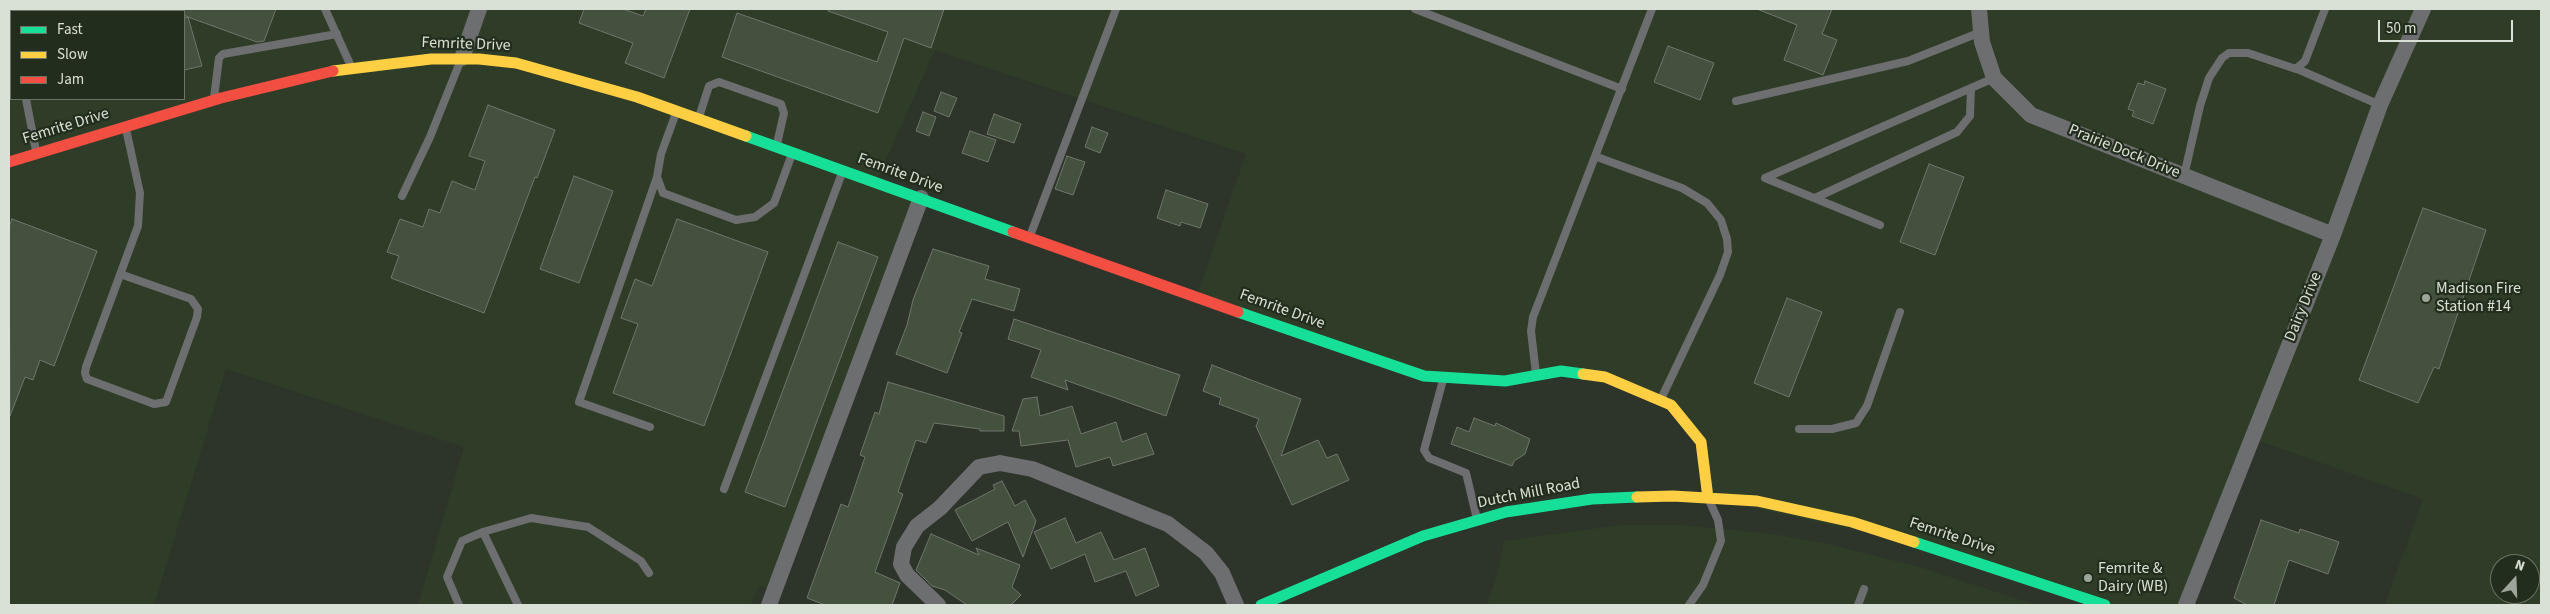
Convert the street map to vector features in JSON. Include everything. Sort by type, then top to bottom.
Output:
[{"type":"street","points":[[462,58],[479,9]]},
{"type":"street","name":"Prairie Dock Drive","points":[[1979,9],[1981,32],[1994,78],[2032,115],[2333,235]]},
{"type":"street","name":"Dairy Drive","points":[[2186,605],[2333,235],[2380,105],[2423,9]]},
{"type":"street","name":"Femrite Drive","points":[[9,162],[214,100],[351,67],[431,59],[462,58],[516,63],[563,74],[677,111],[1375,361],[1424,376],[1505,381],[1561,371],[1605,377],[1671,405],[1701,442],[1708,498]]},
{"type":"street","points":[[769,605],[920,198]]},
{"type":"street","points":[[938,605],[907,575],[901,564],[904,547],[917,526],[940,508],[978,468],[1000,463],[1032,469],[1168,524],[1206,553],[1222,573],[1236,605]]},
{"type":"street","name":"Dutch Mill Road","points":[[1261,605],[1423,536],[1506,512],[1592,498],[1673,496],[1757,501],[1788,507]]},
{"type":"street","name":"Femrite Drive","points":[[1788,507],[1852,522],[1937,548],[2105,605]]},
{"type":"lane","points":[[11,9],[19,10]]},
{"type":"lane","points":[[325,9],[351,67]]},
{"type":"lane","points":[[1030,237],[1116,9]]},
{"type":"lane","points":[[1415,9],[1622,89]]},
{"type":"lane","points":[[1536,376],[1531,331],[1533,317],[1652,9]]},
{"type":"lane","points":[[2295,68],[2305,61],[2325,9]]},
{"type":"lane","points":[[1736,101],[1908,61],[1981,32]]},
{"type":"lane","points":[[214,100],[220,58],[223,54],[337,34]]},
{"type":"lane","points":[[2184,176],[2200,106],[2209,78],[2222,58],[2229,53],[2248,53],[2295,68],[2380,105]]},
{"type":"lane","points":[[402,196],[430,137],[462,58]]},
{"type":"lane","points":[[1880,225],[1765,178],[1994,78]]},
{"type":"lane","points":[[698,119],[709,86],[719,82],[781,104],[784,113],[777,147]]},
{"type":"lane","points":[[1816,198],[1957,132],[1970,116],[1971,88]]},
{"type":"lane","points":[[26,100],[36,153]]},
{"type":"lane","points":[[650,426],[579,402],[657,177],[661,154],[677,111]]},
{"type":"lane","points":[[120,274],[191,299],[198,309],[194,326],[166,402],[154,404],[87,379],[85,373],[120,274],[138,226],[140,211],[136,170],[125,127]]},
{"type":"lane","points":[[657,177],[663,193],[736,220],[754,217],[774,203],[792,152]]},
{"type":"lane","points":[[1596,157],[1682,188],[1707,203],[1721,220],[1727,239],[1728,252],[1720,276],[1660,401]]},
{"type":"lane","points":[[724,489],[843,171]]},
{"type":"lane","points":[[1799,428],[1832,429],[1856,423],[1867,406],[1900,312]]},
{"type":"lane","points":[[1443,378],[1424,450],[1429,458],[1466,474],[1478,520]]},
{"type":"lane","points":[[1689,605],[1703,585],[1721,541],[1718,520],[1708,498]]},
{"type":"lane","points":[[459,605],[447,577],[462,540],[531,518],[588,527],[641,560],[649,573]]},
{"type":"lane","points":[[483,532],[518,605]]},
{"type":"lane","points":[[1858,605],[1864,589]]},
{"type":"shaded area","points":[[9,9],[2541,9],[2541,605],[2385,605],[2423,499],[2251,438],[2186,605],[2105,605],[1937,548],[1708,498],[1701,442],[1671,405],[1605,377],[1443,378],[1197,296],[1246,154],[935,50],[876,182],[921,198],[774,590],[759,586],[751,605],[418,605],[464,447],[226,369],[154,605],[9,605]]},
{"type":"shaded area","points":[[1620,525],[1683,525],[1772,534],[1824,543],[1919,567],[2037,605],[1487,605],[1498,572],[1504,541]]},
{"type":"building","points":[[276,9],[264,41],[257,42],[188,17],[185,16],[185,10],[172,10]]},
{"type":"building","points":[[584,9],[623,9],[643,16],[646,9],[690,9],[664,78],[625,63],[633,43],[579,23]]},
{"type":"building","points":[[828,9],[944,9],[931,48],[904,38],[878,113],[722,57],[737,13],[877,62],[888,32],[828,11]]},
{"type":"building","points":[[1757,9],[1832,9],[1822,34],[1837,40],[1823,75],[1784,60],[1797,25]]},
{"type":"building","points":[[188,17],[202,66],[185,70],[185,18]]},
{"type":"building","points":[[1668,46],[1714,63],[1700,100],[1654,82]]},
{"type":"building","points":[[2145,81],[2166,89],[2153,124],[2132,116],[2134,111],[2128,109],[2138,83],[2144,85]]},
{"type":"building","points":[[941,92],[957,98],[949,117],[934,111]]},
{"type":"building","points":[[488,105],[555,130],[537,178],[535,177],[484,313],[391,278],[399,256],[387,252],[400,219],[423,227],[429,209],[440,213],[452,181],[475,190],[485,161],[469,156]]},
{"type":"building","points":[[923,112],[936,117],[929,136],[916,131]]},
{"type":"building","points":[[994,114],[1021,124],[1014,143],[987,134]]},
{"type":"building","points":[[1092,127],[1108,133],[1100,153],[1085,147]]},
{"type":"building","points":[[970,131],[996,140],[988,162],[962,153]]},
{"type":"building","points":[[1067,156],[1085,162],[1073,195],[1055,189]]},
{"type":"building","points":[[1929,164],[1964,177],[1935,255],[1900,242]]},
{"type":"building","points":[[574,176],[613,191],[579,283],[540,269]]},
{"type":"building","points":[[1166,190],[1208,204],[1200,228],[1181,222],[1180,226],[1157,218]]},
{"type":"building","name":"Madison Fire Station #14","points":[[2423,208],[2486,230],[2439,369],[2434,367],[2418,403],[2359,380]]},
{"type":"building","points":[[12,219],[97,251],[54,366],[40,360],[33,380],[25,377],[10,416],[9,227]]},
{"type":"building","points":[[677,219],[768,252],[704,426],[613,393],[638,324],[621,318],[635,279],[652,286]]},
{"type":"building","points":[[838,242],[878,257],[785,507],[745,492]]},
{"type":"building","points":[[933,249],[989,266],[985,279],[1020,289],[1014,311],[972,299],[959,332],[962,333],[947,373],[896,354],[907,325],[913,300]]},
{"type":"building","points":[[1787,298],[1822,312],[1789,397],[1754,383]]},
{"type":"building","points":[[1014,319],[1180,375],[1166,416],[1065,380],[1068,390],[1031,377],[1041,350],[1008,339]]},
{"type":"building","points":[[1212,365],[1301,399],[1281,456],[1318,440],[1327,458],[1337,454],[1349,480],[1292,505],[1256,426],[1259,419],[1219,404],[1221,398],[1203,391]]},
{"type":"building","points":[[888,382],[1004,416],[1004,431],[980,431],[980,429],[934,423],[926,443],[916,440],[898,492],[903,494],[875,572],[900,583],[892,605],[825,605],[807,598],[841,504],[848,507],[865,457],[860,455],[875,412],[879,414]]},
{"type":"building","points":[[1037,397],[1040,416],[1072,406],[1081,434],[1116,422],[1122,442],[1146,433],[1154,454],[1113,466],[1110,457],[1076,467],[1068,440],[1021,446],[1019,431],[1012,431],[1023,399]]},
{"type":"building","points":[[1474,418],[1495,426],[1496,423],[1530,439],[1525,454],[1514,461],[1512,466],[1451,444],[1457,427],[1469,432]]},
{"type":"building","points":[[1002,481],[1015,506],[1025,500],[1036,521],[1023,557],[1008,522],[972,541],[955,510],[995,489],[993,485]]},
{"type":"building","points":[[1065,518],[1076,543],[1101,532],[1114,560],[1145,548],[1159,586],[1136,596],[1126,571],[1095,582],[1085,554],[1051,569],[1034,532]]},
{"type":"building","points":[[2261,520],[2299,533],[2300,529],[2339,542],[2328,574],[2289,560],[2274,605],[2247,605],[2234,598]]},
{"type":"building","points":[[931,534],[979,555],[976,548],[1020,565],[1012,587],[1021,595],[1011,605],[967,605],[945,590],[932,586],[916,570]]},
{"type":"traffic: fast","points":[[746,136],[1013,232]]},
{"type":"traffic: fast","points":[[1238,312],[1424,376],[1505,381],[1561,371],[1583,374]]},
{"type":"traffic: fast","points":[[1261,605],[1423,536],[1506,512],[1592,499],[1637,497]]},
{"type":"traffic: fast","points":[[1914,542],[2105,605]]},
{"type":"traffic: slow","points":[[333,71],[431,59],[479,59],[516,63],[637,97],[746,136]]},
{"type":"traffic: slow","points":[[1583,374],[1605,377],[1671,405],[1701,442],[1708,498]]},
{"type":"traffic: slow","points":[[1637,497],[1673,496],[1757,501],[1852,522],[1914,542]]},
{"type":"traffic: jam","points":[[9,162],[221,98],[333,71]]},
{"type":"traffic: jam","points":[[1013,232],[1238,312]]},
{"type":"place","name":"Madison Fire Station #14","points":[[2426,298]]},
{"type":"place","name":"Femrite & Dairy (WB)","points":[[2088,578]]}]
